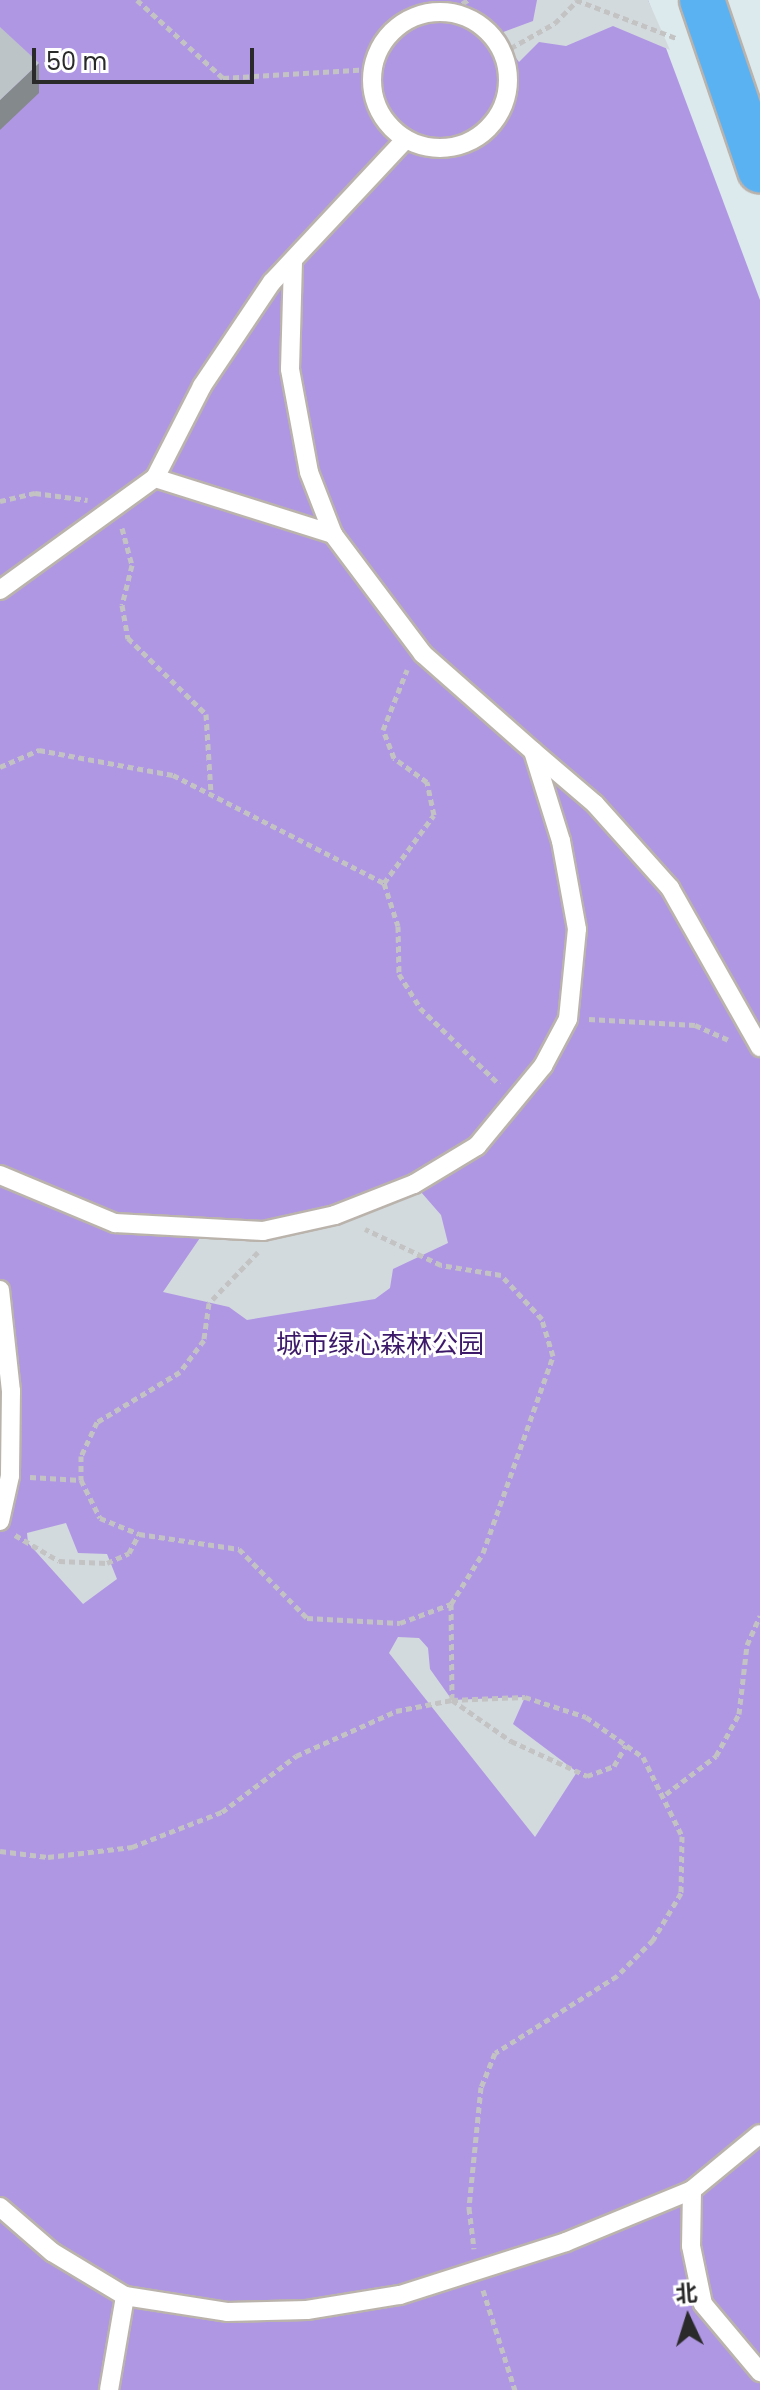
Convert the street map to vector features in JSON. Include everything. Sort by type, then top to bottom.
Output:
[{"type":"main road","points":[[702,0],[760,170]]},
{"type":"lane","points":[[461,5],[484,28],[502,53],[509,74],[493,126],[437,149],[403,142],[375,101],[372,69],[386,40],[415,16],[461,5]]},
{"type":"lane","points":[[0,590],[155,478],[202,386],[293,263],[403,142]]},
{"type":"lane","points":[[293,263],[290,369],[309,472],[333,534],[423,654],[595,804],[670,888],[751,1047]]},
{"type":"lane","points":[[155,478],[333,534]]},
{"type":"lane","points":[[0,1175],[115,1223],[263,1231],[335,1215],[414,1184],[477,1146],[518,1100],[568,1019],[577,929],[533,751]]},
{"type":"lane","points":[[0,1290],[11,1391],[10,1476],[5,1526]]},
{"type":"lane","points":[[0,2207],[52,2252],[125,2296],[227,2312],[307,2310],[477,2275],[692,2190],[760,2134]]},
{"type":"lane","points":[[692,2190],[691,2246],[703,2304],[760,2372]]},
{"type":"lane","points":[[109,2390],[125,2296]]},
{"type":"path","points":[[137,0],[223,78],[372,69]]},
{"type":"path","points":[[502,53],[577,0],[664,36],[717,44]]},
{"type":"path","points":[[0,501],[75,493],[110,511],[129,537],[132,565],[122,605],[128,638],[206,714],[211,793]]},
{"type":"path","points":[[384,883],[434,815],[427,782],[394,758],[383,730],[407,670],[423,654]]},
{"type":"path","points":[[0,767],[39,750],[79,755],[173,775],[384,883],[398,926],[399,974],[420,1008],[518,1100]]},
{"type":"path","points":[[568,1019],[695,1025],[751,1047]]},
{"type":"path","points":[[335,1215],[441,1265],[501,1275],[542,1319],[553,1356],[483,1553],[451,1604],[452,1700]]},
{"type":"path","points":[[263,1231],[257,1258],[230,1274],[209,1303],[204,1340],[180,1372],[97,1422],[81,1456],[81,1480],[100,1518],[139,1534],[239,1549],[307,1618],[400,1623],[451,1604]]},
{"type":"path","points":[[10,1476],[81,1480]]},
{"type":"path","points":[[5,1526],[59,1561],[107,1563],[129,1553],[139,1534]]},
{"type":"path","points":[[666,1794],[716,1756],[739,1714],[747,1645],[760,1616]]},
{"type":"path","points":[[0,1851],[48,1857],[132,1847],[222,1812],[296,1756],[396,1711],[452,1700],[525,1697],[586,1717],[626,1745],[666,1794],[682,1836],[681,1893],[653,1940],[617,1976],[495,2053],[486,2076],[469,2208],[477,2275],[515,2390]]},
{"type":"path","points":[[452,1700],[511,1741],[587,1776],[614,1766],[626,1745]]},
{"type":"green space","name":"城市绿心森林公园","points":[[0,0],[648,0],[760,300],[760,2390],[0,2390]]},
{"type":"shaded area","points":[[537,0],[648,0],[670,50],[613,26],[566,46],[539,42],[519,62],[498,34],[533,21]]},
{"type":"shaded area","points":[[414,1184],[441,1215],[448,1243],[393,1269],[390,1288],[375,1299],[247,1320],[229,1307],[163,1292],[204,1232],[263,1231]]},
{"type":"shaded area","points":[[66,1523],[78,1553],[107,1554],[117,1579],[83,1604],[28,1543],[27,1533]]},
{"type":"shaded area","points":[[398,1637],[419,1638],[428,1648],[430,1669],[452,1700],[525,1697],[513,1724],[577,1772],[535,1837],[389,1653]]},
{"type":"building","points":[[0,27],[39,63],[0,100]]}]
